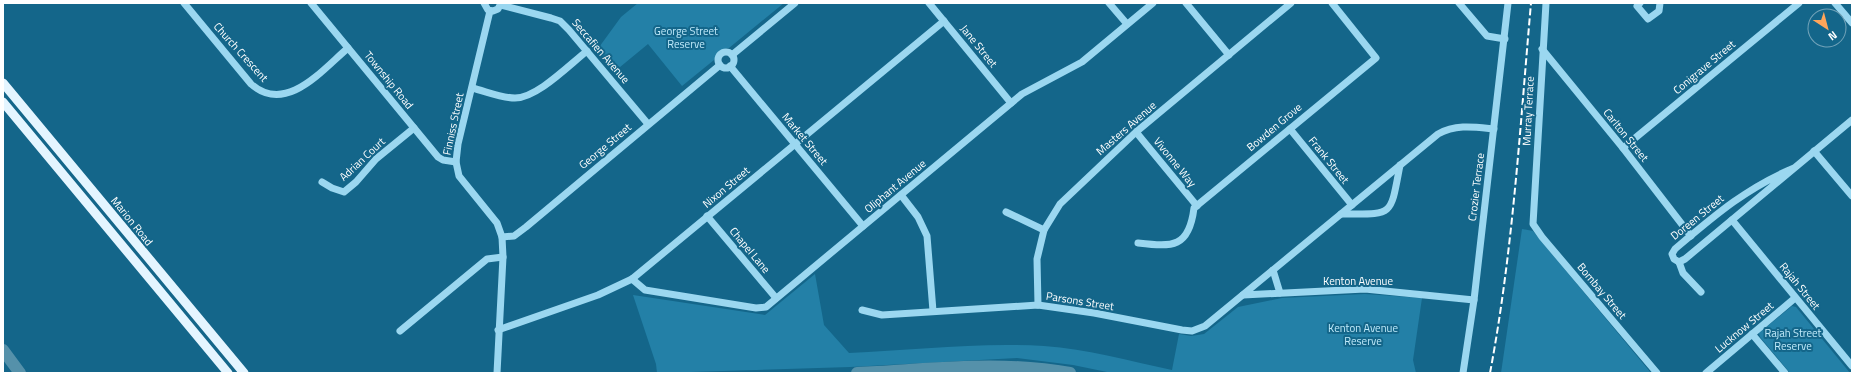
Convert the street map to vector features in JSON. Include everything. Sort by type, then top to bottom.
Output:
[{"type":"main road","name":"Marion Road","points":[[3,83],[244,373]]},
{"type":"main road","name":"Marion Road","points":[[3,102],[228,373]]},
{"type":"street","name":"Church Crescent","points":[[184,3],[251,84],[269,95],[284,95],[298,89],[348,48]]},
{"type":"street","name":"Township Road","points":[[311,3],[438,157],[443,160],[456,162]]},
{"type":"street","points":[[484,3],[486,8],[490,11],[498,9],[501,4]]},
{"type":"street","points":[[732,55],[795,3]]},
{"type":"street","name":"Jane Street","points":[[929,3],[1012,103]]},
{"type":"street","points":[[1109,3],[1127,24]]},
{"type":"street","name":"Oliphant Avenue","points":[[632,279],[645,290],[756,308],[766,307],[1022,94],[1082,62],[1153,3]]},
{"type":"street","points":[[1186,3],[1229,55]]},
{"type":"street","name":"Masters Avenue","points":[[1038,305],[1037,259],[1044,230],[1060,204],[1136,132],[1291,3]]},
{"type":"street","name":"Bowden Grove","points":[[1197,206],[1376,58],[1332,3]]},
{"type":"street","points":[[1459,3],[1487,36],[1505,39]]},
{"type":"street","name":"Crozier Terrace","points":[[1463,373],[1474,300],[1508,3]]},
{"type":"street","name":"Murray Terrace","points":[[1533,220],[1542,49],[1546,3]]},
{"type":"street","points":[[1640,3],[1637,6],[1648,19],[1658,11],[1660,3]]},
{"type":"street","name":"Conigrave Street","points":[[1623,148],[1799,3]]},
{"type":"street","points":[[1835,3],[1852,23]]},
{"type":"street","name":"Seccafien Avenue","points":[[501,4],[560,22],[587,51],[648,124]]},
{"type":"street","name":"Finniss Street","points":[[490,11],[456,162],[459,176],[497,223],[502,236],[503,257],[498,330],[497,373]]},
{"type":"street","name":"Nixon Street","points":[[498,330],[598,295],[632,279],[944,21]]},
{"type":"street","name":"Carlton Street","points":[[1542,49],[1623,148],[1691,236]]},
{"type":"street","points":[[472,88],[506,97],[514,98],[529,96],[587,51]]},
{"type":"street","points":[[722,53],[732,55],[734,60],[730,66],[726,68],[720,65],[719,57],[722,53]]},
{"type":"street","name":"George Street","points":[[502,236],[514,236],[526,227],[720,65]]},
{"type":"street","name":"Market Street","points":[[730,66],[863,226]]},
{"type":"street","name":"Doreen Street","points":[[1794,168],[1767,179],[1743,194],[1675,249],[1672,254],[1674,259],[1678,262],[1685,259],[1852,120]]},
{"type":"street","name":"Parsons Street","points":[[862,310],[882,315],[1038,305],[1094,313],[1192,331],[1205,326],[1445,130],[1461,126],[1494,129]]},
{"type":"street","name":"Adrian Court","points":[[322,182],[332,188],[344,192],[356,182],[376,159],[414,128]]},
{"type":"street","name":"Frank Street","points":[[1290,129],[1352,205]]},
{"type":"street","name":"Vivonne Way","points":[[1136,132],[1197,206]]},
{"type":"street","points":[[1814,151],[1852,196]]},
{"type":"street","points":[[1341,214],[1380,214],[1388,210],[1393,203],[1400,166]]},
{"type":"street","points":[[901,195],[918,217],[927,236],[933,311]]},
{"type":"street","points":[[1138,242],[1161,246],[1177,242],[1186,236],[1190,228],[1194,208],[1197,206]]},
{"type":"street","points":[[1006,212],[1044,230]]},
{"type":"street","name":"Chapel Lane","points":[[707,216],[776,298]]},
{"type":"street","name":"Bombay Street","points":[[1533,220],[1542,237],[1657,373]]},
{"type":"street","name":"Rajah Street","points":[[1732,220],[1852,366]]},
{"type":"street","points":[[400,331],[486,260],[503,257]]},
{"type":"street","points":[[1678,262],[1683,273],[1701,292]]},
{"type":"street","points":[[1274,270],[1280,293]]},
{"type":"street","name":"Kenton Avenue","points":[[1242,295],[1365,290],[1474,300]]},
{"type":"street","name":"Lucknow Street","points":[[1706,373],[1795,298]]},
{"type":"street","points":[[1752,334],[1785,373]]},
{"type":"green space","name":"George Street Reserve","points":[[638,3],[784,3],[729,48],[720,52],[714,60],[682,86],[648,44],[614,72],[597,50],[621,17]]},
{"type":"green space","points":[[1522,229],[1533,231],[1651,373],[1501,373]]},
{"type":"green space","name":"Kenton Avenue Reserve","points":[[815,274],[824,325],[849,353],[996,345],[1044,346],[1124,359],[1172,370],[1179,334],[1191,336],[1204,334],[1238,307],[1282,298],[1365,294],[1422,298],[1413,360],[1416,373],[1112,373],[1073,365],[1017,358],[850,367],[657,373],[656,364],[633,295],[765,315]]},
{"type":"green space","name":"Rajah Street Reserve","points":[[1792,306],[1796,307],[1850,373],[1790,373],[1760,337],[1759,333]]},
{"type":"waterway","points":[[3,350],[20,373]]},
{"type":"waterway","points":[[857,373],[990,366],[1044,369],[1070,373]]},
{"type":"railway","points":[[1490,373],[1505,281],[1531,3]]}]
